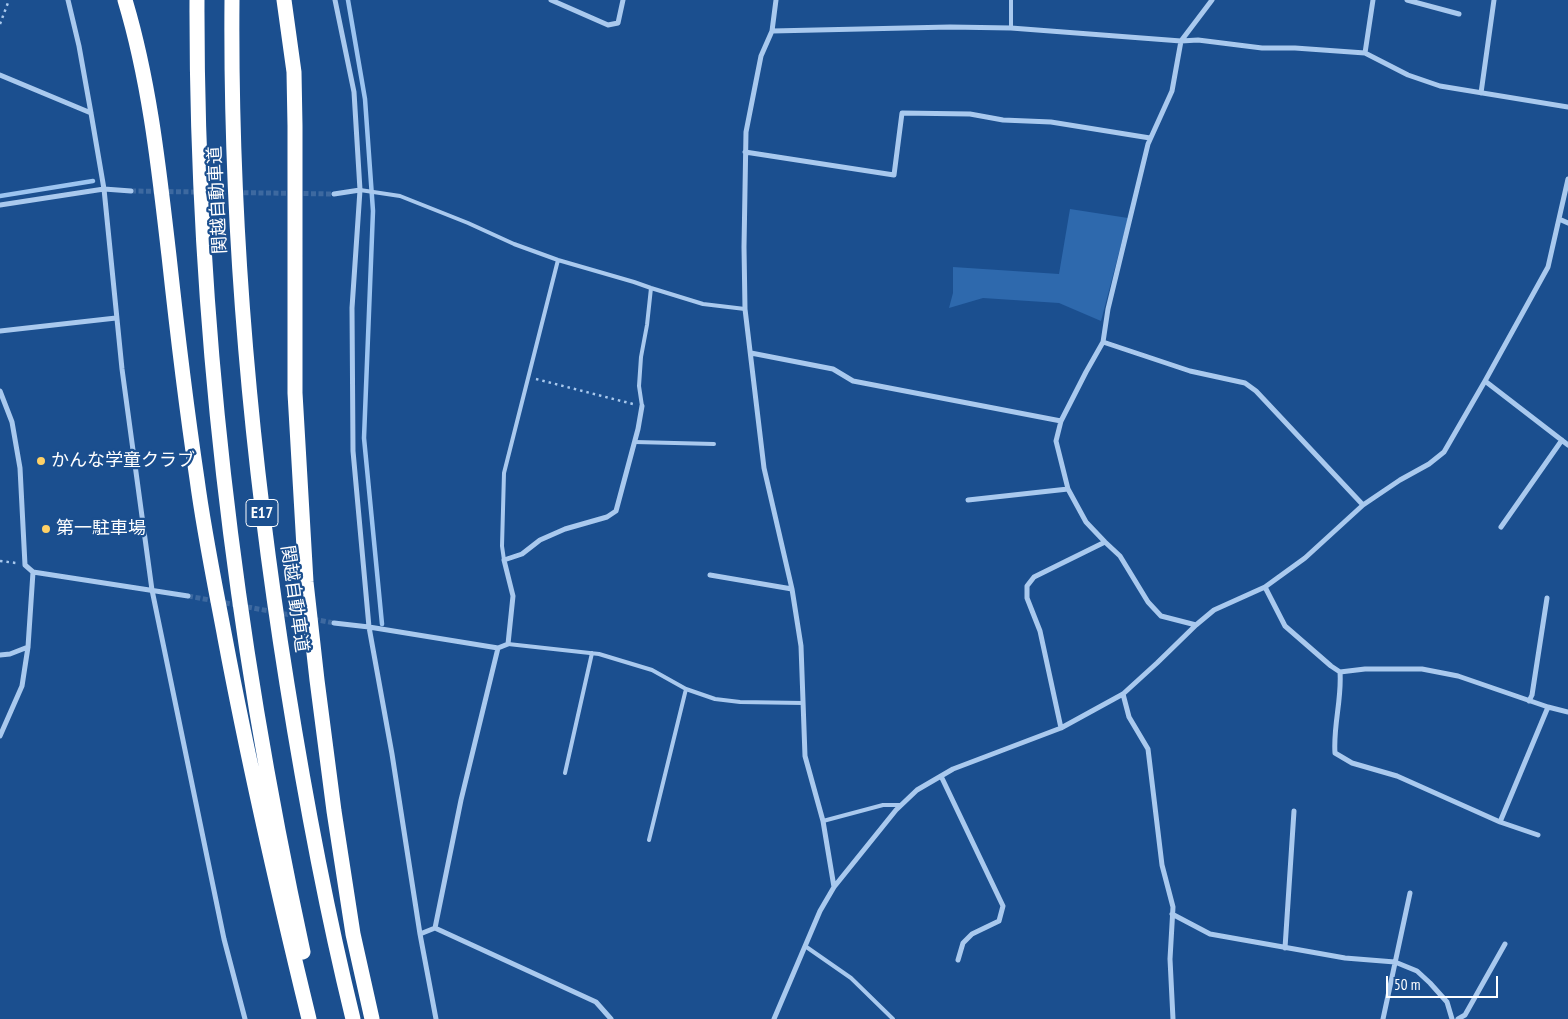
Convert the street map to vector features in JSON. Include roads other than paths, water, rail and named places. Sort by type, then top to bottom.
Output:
[{"type":"highway","points":[[125,0],[141,62],[152,116],[179,348],[197,482],[217,596],[246,745],[282,909],[309,1019]]},
{"type":"highway","name":"関越自動車道","points":[[197,0],[200,146],[206,266],[229,522],[244,631],[282,858],[318,1019]]},
{"type":"highway","name":"関越自動車道","points":[[232,0],[234,147],[240,266],[262,515],[298,754],[317,857],[353,1019]]},
{"type":"highway","points":[[284,0],[294,81],[295,393],[306,582],[334,811],[353,934],[372,1019]]},
{"type":"street","points":[[68,0],[79,46],[104,189],[122,369],[152,590],[224,939],[245,1019]]},
{"type":"street","points":[[336,0],[354,92],[363,191],[352,308],[353,451],[369,627],[436,1019]]},
{"type":"street","points":[[551,0],[608,25],[618,23],[623,0]]},
{"type":"street","points":[[776,0],[772,31],[761,56],[746,132],[745,309],[764,468],[792,589],[801,646],[805,756],[823,821],[834,887]]},
{"type":"street","points":[[1196,625],[1161,616],[1148,602],[1120,556],[1086,522],[1068,489],[1056,440],[1061,422],[1103,342],[1108,309],[1150,138],[1172,91],[1181,41],[1212,0]]},
{"type":"street","points":[[1365,53],[1373,0]]},
{"type":"street","points":[[1407,0],[1459,14]]},
{"type":"street","points":[[1481,93],[1494,0]]},
{"type":"street","points":[[772,31],[950,27],[1011,28],[1181,41],[1198,40],[1262,48],[1295,48],[1365,53],[1408,75],[1440,86],[1568,107]]},
{"type":"street","points":[[0,75],[91,113]]},
{"type":"street","points":[[746,152],[894,175],[902,112],[970,114],[1003,120],[1051,122],[1150,138]]},
{"type":"street","points":[[774,1019],[820,911],[834,887],[902,805],[917,790],[953,769],[1061,728],[1123,694],[1214,610],[1265,587],[1305,558],[1363,505],[1400,480],[1430,464],[1444,452],[1548,267],[1568,179]]},
{"type":"street","points":[[0,205],[104,189],[131,191]]},
{"type":"street","points":[[334,194],[363,191]]},
{"type":"street","points":[[1559,219],[1568,223]]},
{"type":"street","points":[[0,331],[116,318]]},
{"type":"street","points":[[1103,342],[1190,371],[1245,383],[1256,391],[1363,505]]},
{"type":"street","points":[[751,353],[833,370],[853,381],[1061,422]]},
{"type":"street","points":[[1485,381],[1568,445]]},
{"type":"street","points":[[0,391],[12,422],[20,468],[25,565],[33,572],[188,596]]},
{"type":"street","points":[[334,623],[498,648],[508,644],[513,596],[504,560],[522,554],[540,540],[565,529],[608,517],[616,511],[635,442],[642,406]]},
{"type":"street","points":[[1501,527],[1562,440]]},
{"type":"street","points":[[968,500],[1068,489]]},
{"type":"street","points":[[1061,728],[1040,631],[1028,598],[1027,586],[1034,577],[1105,542]]},
{"type":"street","points":[[0,736],[22,686],[28,648],[33,572]]},
{"type":"street","points":[[710,574],[792,589]]},
{"type":"street","points":[[1265,587],[1285,626],[1340,672],[1365,669],[1422,669],[1458,676],[1529,701],[1568,712]]},
{"type":"street","points":[[1529,701],[1532,694],[1547,598]]},
{"type":"street","points":[[0,655],[28,648]]},
{"type":"street","points":[[435,928],[461,800],[498,648]]},
{"type":"street","points":[[1340,672],[1340,702],[1334,740],[1335,753],[1352,762],[1397,776],[1500,822],[1538,836]]},
{"type":"street","points":[[1123,694],[1129,717],[1148,749],[1162,865],[1173,907],[1170,959],[1173,1019]]},
{"type":"street","points":[[1500,822],[1548,707]]},
{"type":"street","points":[[941,776],[1003,906],[999,921],[972,934],[963,943],[958,960]]},
{"type":"street","points":[[1285,948],[1294,810]]},
{"type":"street","points":[[1383,1019],[1410,893]]},
{"type":"street","points":[[1172,914],[1210,934],[1344,958],[1395,962],[1417,971],[1430,983],[1447,1002],[1452,1019]]},
{"type":"street","points":[[420,934],[435,928],[596,1002],[612,1019]]},
{"type":"street","points":[[1458,1019],[1465,1015],[1505,944]]},
{"type":"lane","points":[[1011,0],[1011,28]]},
{"type":"lane","points":[[363,191],[400,196],[468,223],[514,244],[558,260],[703,304],[745,309]]},
{"type":"lane","points":[[504,560],[502,546],[504,473],[558,260]]},
{"type":"lane","points":[[642,406],[638,386],[651,288]]},
{"type":"lane","points":[[635,442],[714,444]]},
{"type":"lane","points":[[508,644],[599,654],[652,670],[686,689],[715,698],[740,702],[803,703]]},
{"type":"lane","points":[[565,773],[592,653]]},
{"type":"lane","points":[[649,840],[686,689]]},
{"type":"lane","points":[[823,821],[883,805],[902,805]]},
{"type":"lane","points":[[805,946],[851,978],[893,1019]]},
{"type":"waterway","points":[[348,0],[365,99],[373,211],[364,438],[382,624]]},
{"type":"waterway","points":[[0,196],[93,181]]},
{"type":"tunnel","points":[[131,191],[334,194]]},
{"type":"tunnel","points":[[188,596],[334,623]]},
{"type":"place","name":"かんな学童クラブ","points":[[41,461]]},
{"type":"place","name":"第一駐車場","points":[[46,529]]}]
